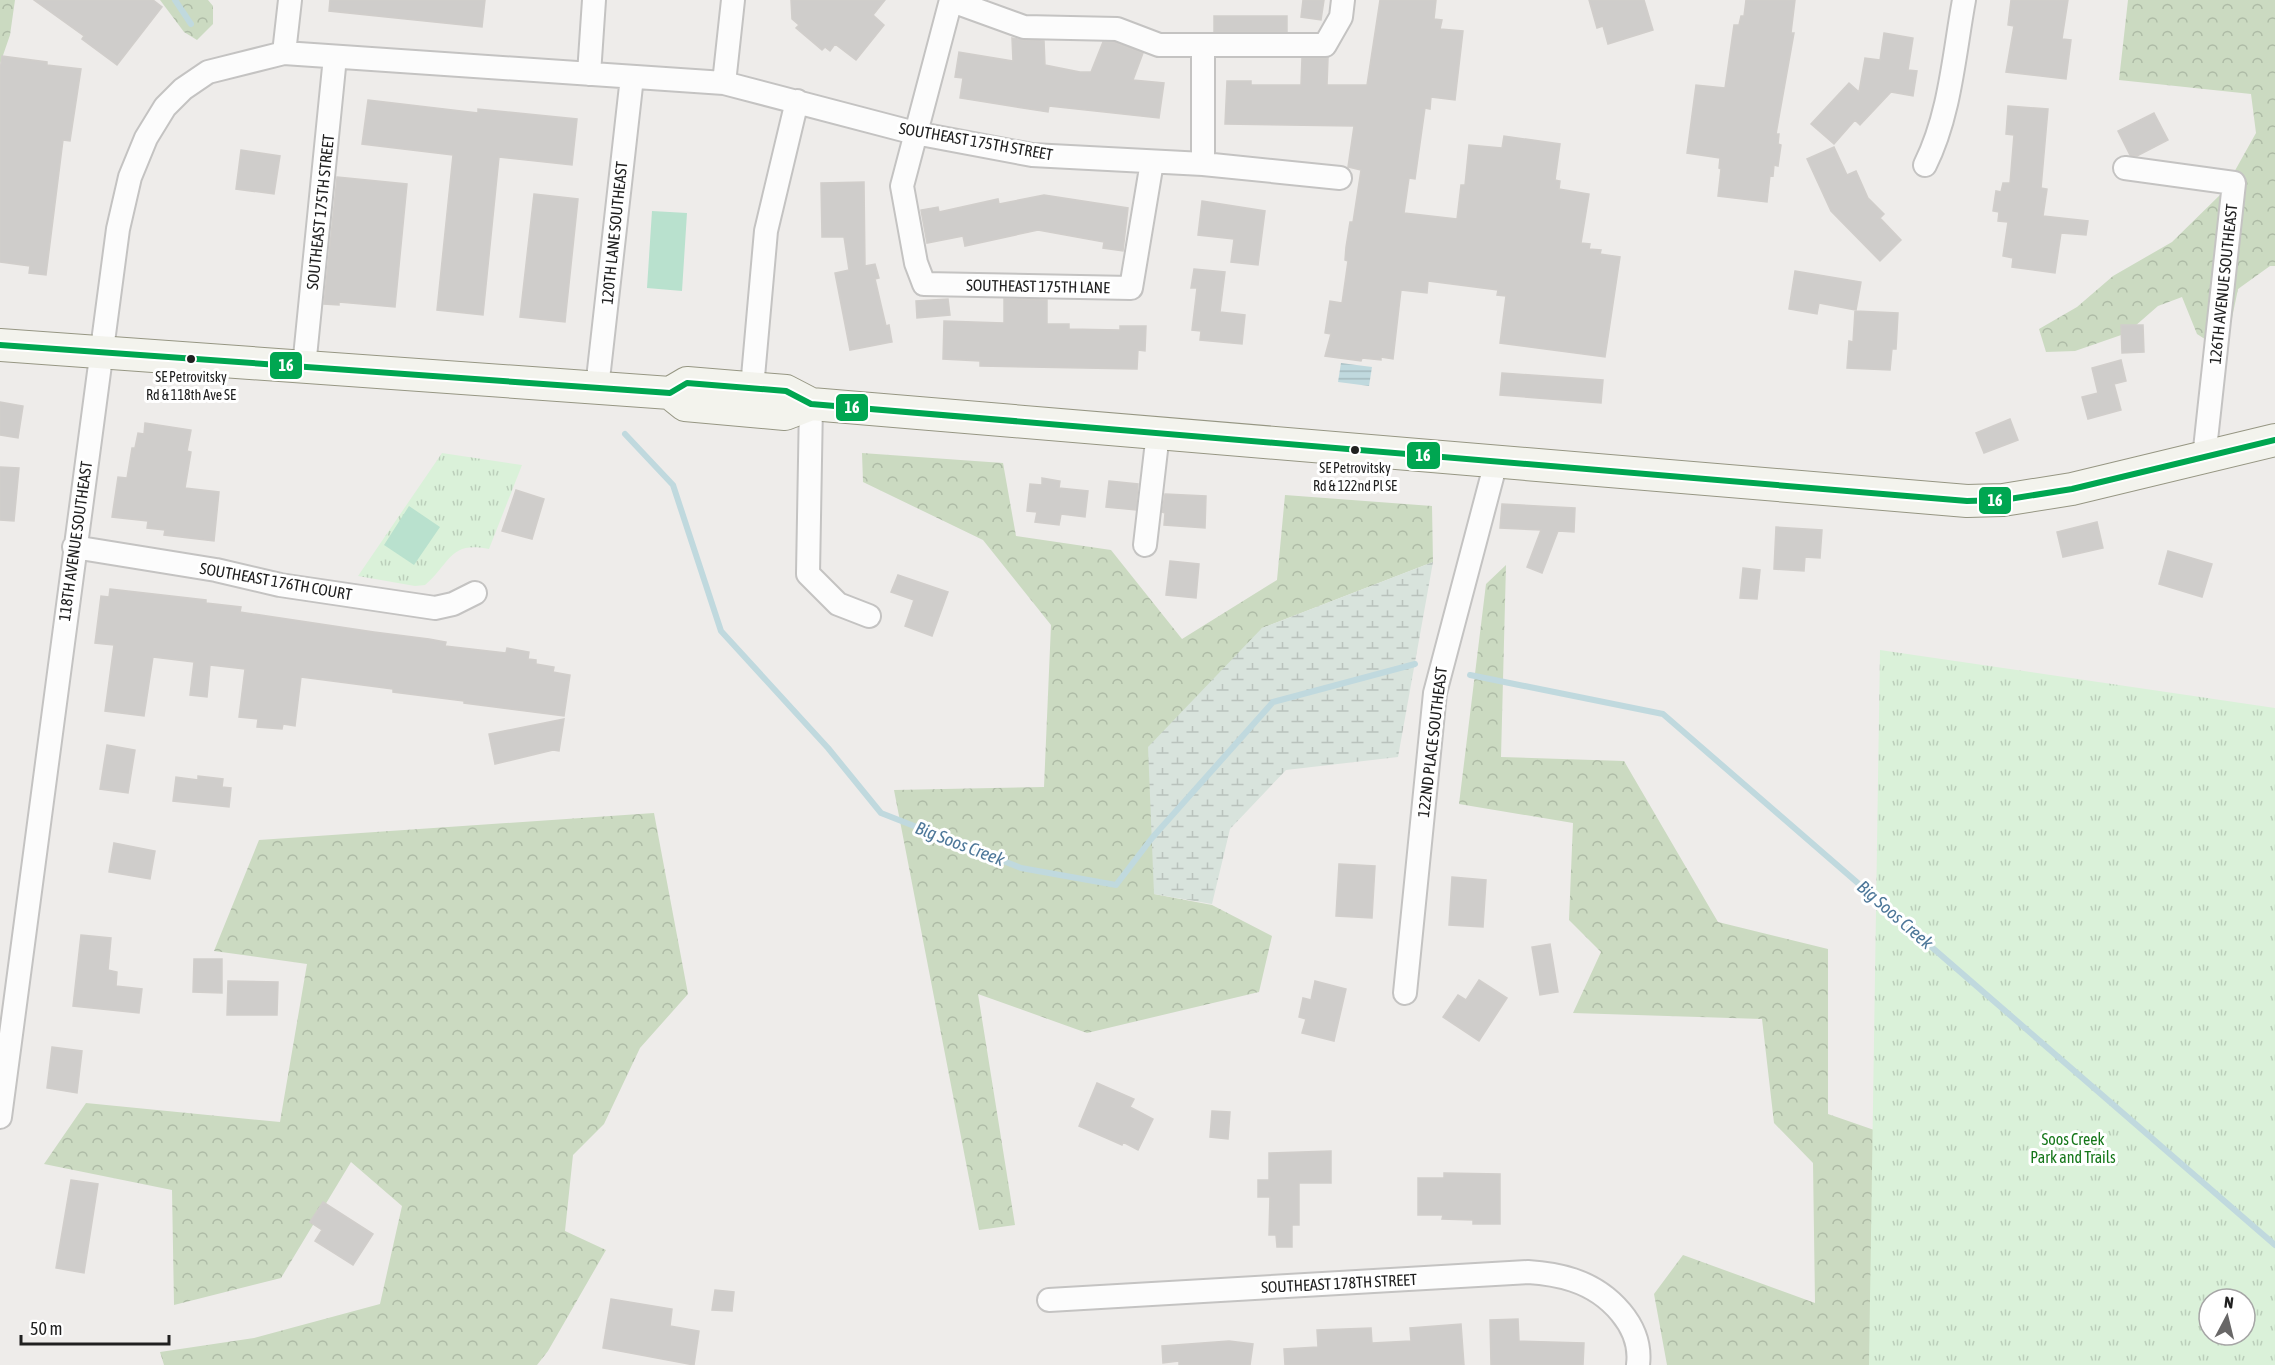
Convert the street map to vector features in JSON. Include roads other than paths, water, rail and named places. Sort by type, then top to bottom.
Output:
[{"type":"main road","points":[[0,345],[670,393],[687,383],[752,388],[786,391],[811,404],[1979,501],[2003,500],[2072,489],[2275,440]]},
{"type":"main road","points":[[670,393],[685,405],[785,414],[811,404]]},
{"type":"street","points":[[290,0],[284,53],[724,83],[733,0]]},
{"type":"street","points":[[589,74],[594,0]]},
{"type":"street","points":[[915,133],[952,0],[1024,27],[1117,29],[1159,45],[1325,45],[1341,17],[1343,0]]},
{"type":"street","points":[[1925,165],[1934,147],[1943,119],[1964,0]]},
{"type":"street","points":[[1203,45],[1203,164]]},
{"type":"street","name":"118TH AVENUE SOUTHEAST","points":[[0,1117],[74,547],[118,229],[130,177],[146,138],[165,107],[183,89],[208,72],[284,53]]},
{"type":"street","name":"SOUTHEAST 175TH STREET","points":[[304,367],[336,57]]},
{"type":"street","name":"120TH LANE SOUTHEAST","points":[[597,388],[632,77]]},
{"type":"street","name":"SOUTHEAST 175TH STREET","points":[[724,83],[915,133],[1032,154],[1203,164],[1340,178]]},
{"type":"street","points":[[752,388],[766,231],[797,101]]},
{"type":"street","name":"SOUTHEAST 175TH LANE","points":[[915,133],[902,186],[916,263],[924,285],[1131,288],[1152,162]]},
{"type":"street","name":"126TH AVENUE SOUTHEAST","points":[[2125,168],[2234,183],[2204,458]]},
{"type":"street","points":[[811,404],[808,574],[838,604],[869,616]]},
{"type":"street","points":[[1145,545],[1158,433]]},
{"type":"street","name":"122ND PLACE SOUTHEAST","points":[[1405,993],[1435,693],[1496,462]]},
{"type":"street","name":"SOUTHEAST 176TH COURT","points":[[74,547],[216,570],[280,585],[435,608],[453,604],[475,593]]},
{"type":"street","name":"SOUTHEAST 178TH STREET","points":[[1049,1300],[1528,1272],[1553,1274],[1593,1288],[1619,1311],[1630,1323],[1637,1339],[1638,1365]]},
{"type":"water","points":[[1341,363],[1372,367],[1369,386],[1338,382]]},
{"type":"waterway","name":"Big Soos Creek","points":[[175,0],[191,24]]},
{"type":"waterway","name":"Big Soos Creek","points":[[625,434],[673,485],[721,631],[828,748],[881,813],[1021,868],[1116,885],[1152,838],[1273,702],[1415,664]]},
{"type":"waterway","name":"Big Soos Creek","points":[[1470,675],[1663,714],[2275,1245]]},
{"type":"place","name":"SE Petrovitsky Rd & 118th Ave SE","points":[[191,359]]},
{"type":"place","name":"SE Petrovitsky Rd & 122nd Pl SE","points":[[1355,450]]},
{"type":"park label","name":"Soos Creek Park and Trails","points":[[2073,1148]]}]
